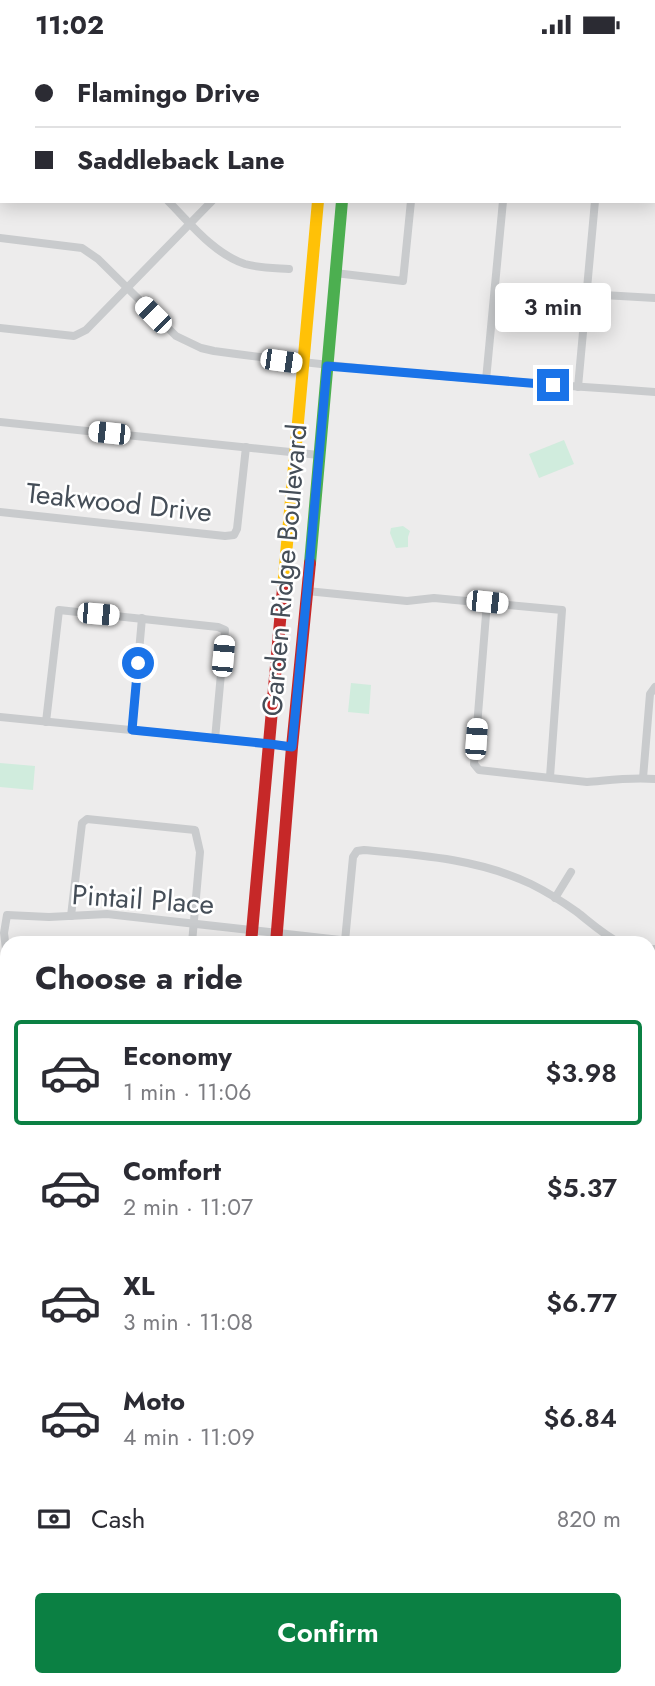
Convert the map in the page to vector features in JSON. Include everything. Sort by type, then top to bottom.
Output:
[{"type":"main road","name":"Garden Ridge Boulevard","points":[[252,936],[318,203]]},
{"type":"main road","name":"Garden Ridge Boulevard","points":[[276,936],[342,203]]},
{"type":"main road","points":[[288,539],[312,542]]},
{"type":"street","points":[[170,203],[231,258],[247,265],[289,269]]},
{"type":"street","points":[[0,328],[74,336],[86,330],[210,203]]},
{"type":"street","points":[[335,273],[403,281],[411,203]]},
{"type":"street","points":[[486,380],[503,203]]},
{"type":"street","points":[[578,387],[595,203]]},
{"type":"street","points":[[0,238],[82,248],[98,259],[176,336],[214,351],[327,366],[655,392]]},
{"type":"street","points":[[586,293],[655,299]]},
{"type":"street","points":[[0,422],[319,455]]},
{"type":"street","name":"Teakwood Drive","points":[[0,512],[234,535],[237,529],[246,447]]},
{"type":"street","points":[[307,591],[407,601],[434,598],[562,610],[550,777]]},
{"type":"street","points":[[487,602],[474,764],[479,770],[587,782],[631,777],[655,779]]},
{"type":"street","points":[[46,722],[59,610],[142,618],[225,630],[215,739]]},
{"type":"street","points":[[132,730],[142,618]]},
{"type":"street","points":[[643,778],[650,694],[655,687]]},
{"type":"street","points":[[0,717],[292,747]]},
{"type":"street","points":[[71,916],[82,823],[87,819],[195,830],[200,852],[193,936]]},
{"type":"street","points":[[345,936],[353,857],[357,851],[416,855],[488,868],[555,898],[606,936]]},
{"type":"street","points":[[555,898],[571,872]]},
{"type":"street","name":"Pintail Place","points":[[4,936],[7,915],[107,914],[194,923],[248,936]]},
{"type":"green space","points":[[564,440],[574,464],[539,478],[529,454]]},
{"type":"green space","points":[[403,526],[410,531],[408,547],[396,548],[390,533],[391,528]]},
{"type":"green space","points":[[351,683],[371,685],[369,714],[348,712]]},
{"type":"green space","points":[[0,763],[35,766],[33,790],[0,787]]},
{"type":"traffic: fast","points":[[310,563],[342,203]]},
{"type":"traffic: slow","points":[[283,588],[318,203]]},
{"type":"traffic: jam","points":[[277,936],[310,563]]},
{"type":"traffic: jam","points":[[252,936],[283,588]]},
{"type":"route","points":[[138,663],[132,730],[292,747],[327,366],[553,385]]}]
